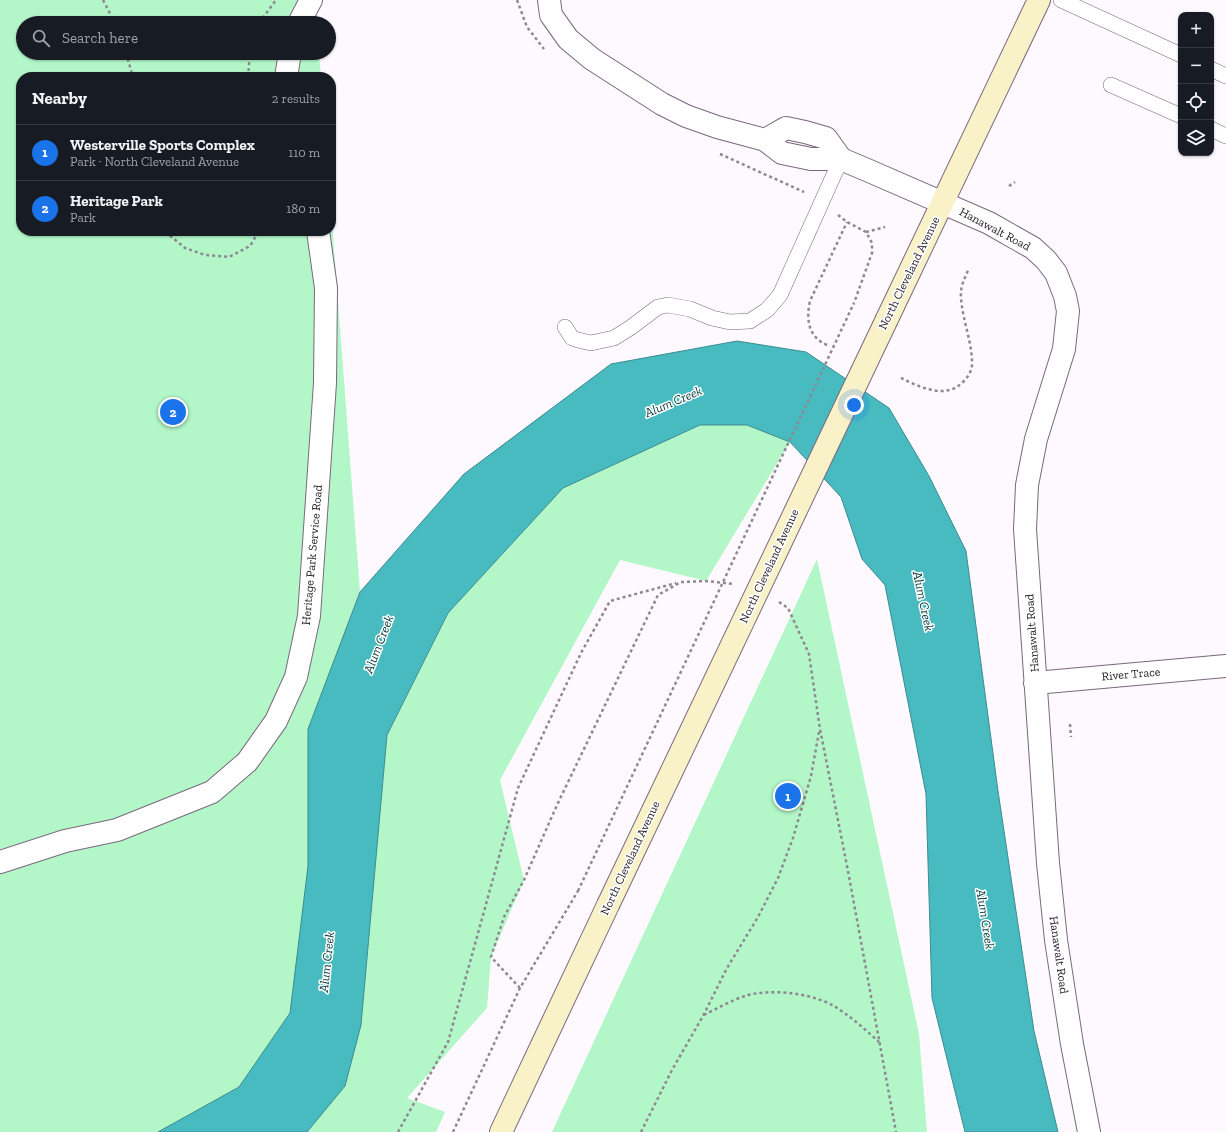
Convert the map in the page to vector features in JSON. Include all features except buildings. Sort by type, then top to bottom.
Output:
[{"type":"main road","name":"North Cleveland Avenue","points":[[502,1132],[608,905],[1039,0]]},
{"type":"street","points":[[303,16],[312,0]]},
{"type":"street","points":[[549,0],[551,15],[568,39],[592,58],[662,104],[686,116],[717,127],[764,140],[782,153],[812,159],[842,160],[942,202]]},
{"type":"street","points":[[287,72],[289,60]]},
{"type":"street","name":"Hanawalt Road","points":[[942,202],[989,223],[1033,248],[1046,260],[1056,273],[1066,296],[1068,311],[1064,349],[1036,439],[1027,485],[1025,529],[1048,863],[1056,940],[1072,1044],[1089,1132]]},
{"type":"street","name":"Heritage Park Service Road","points":[[0,862],[65,840],[117,830],[212,792],[247,762],[276,721],[296,677],[309,616],[325,383],[326,288],[319,236]]},
{"type":"street","name":"River Trace","points":[[1036,683],[1226,666]]},
{"type":"lane","points":[[1061,0],[1178,54]]},
{"type":"lane","points":[[1214,70],[1226,76]]},
{"type":"lane","points":[[1111,85],[1178,115]]},
{"type":"lane","points":[[1214,130],[1226,136]]},
{"type":"lane","points":[[565,328],[572,338],[591,343],[614,338],[658,307],[668,304],[690,309],[712,318],[730,322],[750,322],[768,310],[780,295],[842,160]]},
{"type":"path","points":[[103,0],[111,16]]},
{"type":"path","points":[[264,16],[276,0]]},
{"type":"path","points":[[128,60],[132,72]]},
{"type":"path","points":[[248,72],[249,60]]},
{"type":"path","points":[[1009,186],[1015,182]]},
{"type":"path","points":[[453,1132],[520,988],[578,891],[854,303],[872,253],[872,243],[866,232],[847,222],[810,301],[808,312],[808,324],[813,334],[821,342],[827,345]]},
{"type":"path","points":[[866,232],[885,227]]},
{"type":"path","points":[[170,236],[185,248],[205,255],[229,257],[250,246],[256,236]]},
{"type":"path","points":[[901,378],[921,387],[942,391],[952,389],[961,384],[970,376],[972,361],[961,298],[961,286],[969,268]]},
{"type":"path","points":[[398,1132],[448,1042],[518,788],[581,653],[610,601],[681,582],[706,581],[741,585]]},
{"type":"path","points":[[520,988],[492,957],[504,917],[524,880],[557,804],[658,595],[681,582]]},
{"type":"path","points":[[776,599],[788,608],[809,654],[820,729],[896,1132]]},
{"type":"path","points":[[1070,724],[1071,737]]},
{"type":"path","points":[[641,1132],[672,1070],[703,1016],[727,968],[758,917],[778,878],[793,838],[807,790],[820,729]]},
{"type":"path","points":[[703,1016],[745,996],[778,991],[813,997],[833,1005],[856,1021],[879,1042]]},
{"type":"green space","points":[[0,0],[315,0],[316,16],[16,16],[16,60],[320,60],[321,72],[16,72],[16,236],[333,236],[360,592],[308,729],[308,866],[290,1013],[239,1087],[158,1132],[0,1132]]},
{"type":"green space","points":[[700,425],[747,425],[790,442],[706,581],[620,560],[500,780],[524,880],[491,957],[487,1008],[407,1098],[445,1112],[436,1132],[307,1132],[345,1086],[361,1025],[387,735],[448,613],[563,488]]},
{"type":"green space","points":[[817,559],[919,1034],[927,1132],[552,1132]]},
{"type":"water","name":"Alum Creek","points":[[737,341],[806,352],[889,408],[929,476],[966,551],[998,791],[1034,1031],[1058,1132],[965,1132],[932,998],[926,794],[885,585],[862,559],[841,497],[790,442],[747,425],[700,425],[563,488],[448,613],[387,735],[361,1025],[345,1086],[307,1132],[158,1132],[239,1087],[290,1013],[308,866],[308,729],[360,592],[464,474],[611,364]]},
{"type":"place","name":"Heritage Park","points":[[173,412]]},
{"type":"place","name":"Westerville Sports Complex","points":[[788,796]]}]
